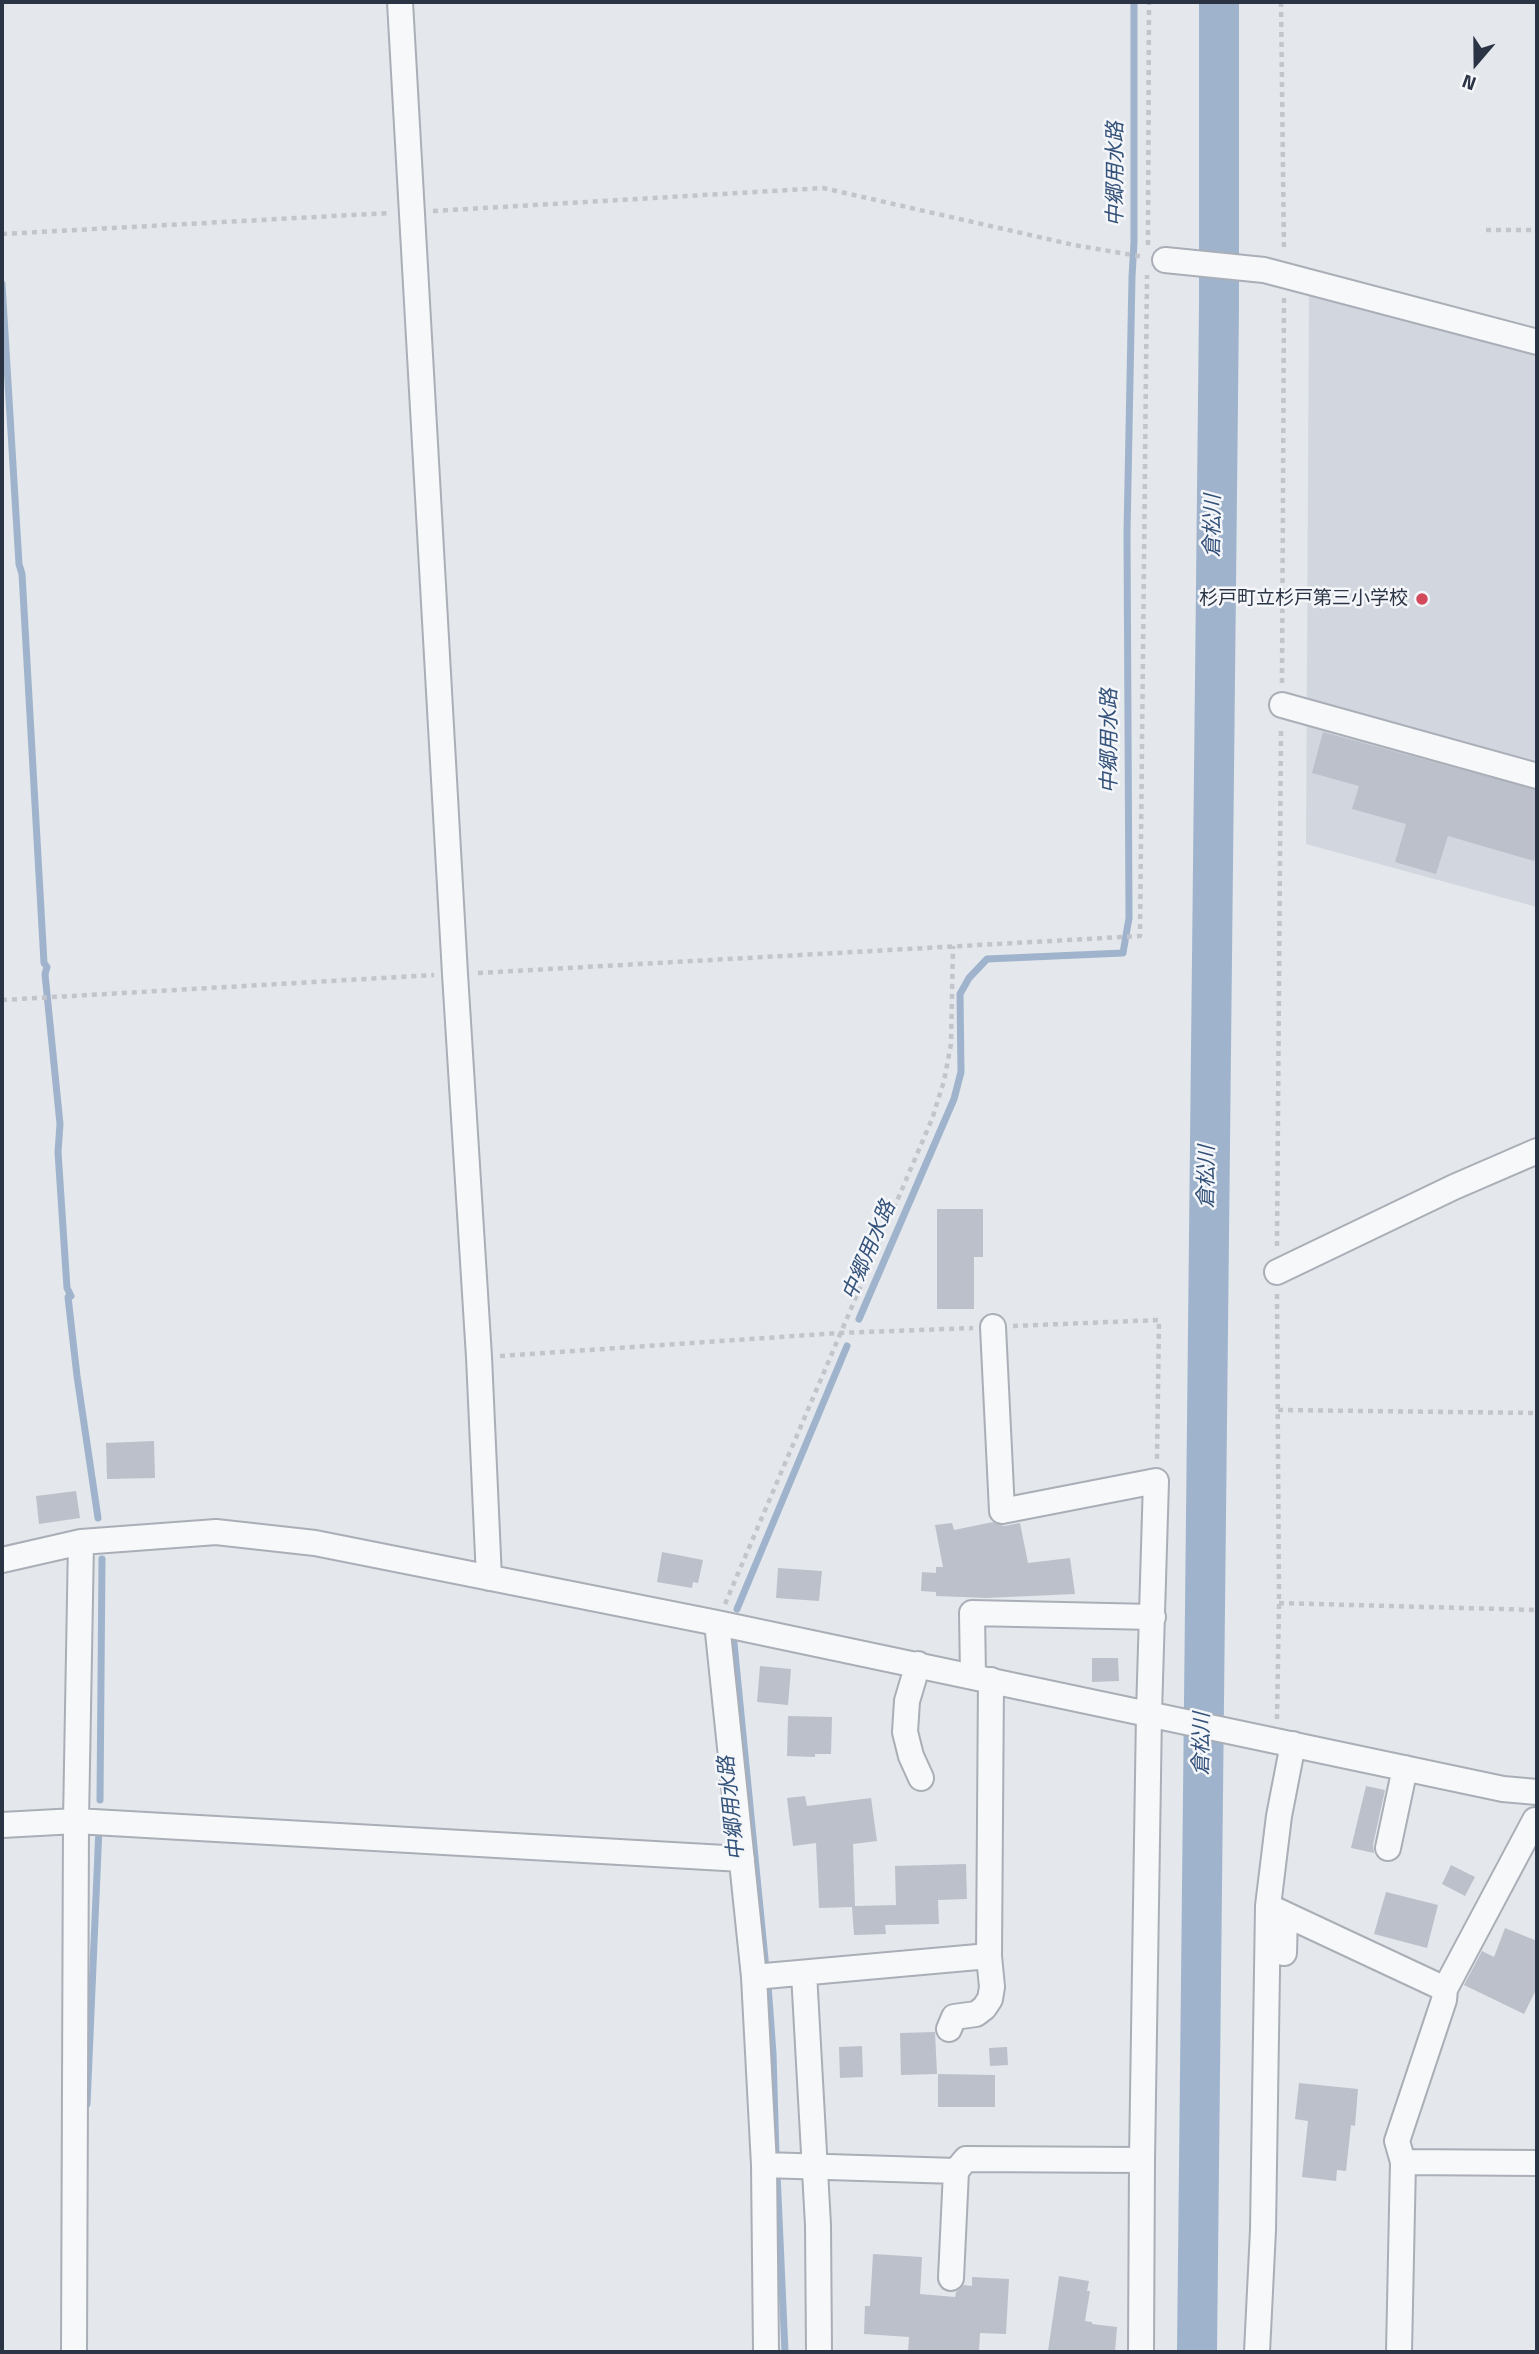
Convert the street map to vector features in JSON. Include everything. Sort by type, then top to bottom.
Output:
[{"type":"street","points":[[400,2],[454,974],[479,1357],[489,1578]]},
{"type":"street","points":[[1156,259],[1274,272],[1537,342]]},
{"type":"street","points":[[1282,705],[1537,776]]},
{"type":"street","points":[[1277,1272],[1454,1187],[1537,1151]]},
{"type":"street","points":[[993,1327],[1002,1511],[1156,1481],[1142,2160],[1142,2352]]},
{"type":"street","points":[[2,1560],[81,1542],[216,1532],[315,1544],[918,1664],[1503,1789],[1537,1792]]},
{"type":"street","points":[[74,2352],[76,1821],[81,1542]]},
{"type":"street","points":[[949,2029],[954,2017],[976,2014],[984,2008],[990,1999],[992,1987],[982,1678],[972,1613],[1153,1618]]},
{"type":"street","points":[[717,1623],[754,1978],[764,2165],[766,2352]]},
{"type":"street","points":[[918,1664],[907,1701],[905,1732],[911,1756],[921,1778]]},
{"type":"street","points":[[1257,2352],[1279,1816],[1285,1743]]},
{"type":"street","points":[[1388,1848],[1405,1768]]},
{"type":"street","points":[[1399,2352],[1403,2162],[1397,2141],[1444,2000],[1445,1989],[1536,1820],[1503,1789]]},
{"type":"street","points":[[2,1825],[76,1821],[742,1858]]},
{"type":"street","points":[[1277,1911],[1445,1989]]},
{"type":"street","points":[[1277,1911],[1279,2167]]},
{"type":"street","points":[[754,1978],[989,1956]]},
{"type":"street","points":[[804,1973],[818,2225],[819,2352]]},
{"type":"street","points":[[951,2278],[956,2171],[966,2159],[1142,2160]]},
{"type":"street","points":[[1403,2162],[1537,2164]]},
{"type":"street","points":[[764,2165],[956,2171]]},
{"type":"path","points":[[2,1000],[1140,936],[1156,259],[1149,2]]},
{"type":"path","points":[[1281,2],[1274,272],[1282,705],[1277,1272],[1279,1603],[1285,1743]]},
{"type":"path","points":[[2,234],[823,188],[1074,244],[1156,259]]},
{"type":"path","points":[[1486,230],[1537,230]]},
{"type":"path","points":[[717,1623],[932,1119],[944,1081],[951,1044],[953,946]]},
{"type":"path","points":[[479,1357],[839,1334],[1159,1320],[1156,1481]]},
{"type":"path","points":[[1278,1410],[1537,1413]]},
{"type":"path","points":[[1279,1603],[1537,1609]]},
{"type":"shaded area","name":"杉戸町立杉戸第三小学校","points":[[1309,293],[1537,355],[1537,907],[1306,844]]},
{"type":"building","points":[[1323,732],[1537,790],[1537,849],[1534,861],[1448,836],[1436,874],[1395,862],[1406,824],[1352,809],[1359,786],[1312,773]]},
{"type":"building","points":[[937,1209],[983,1209],[983,1257],[974,1257],[974,1309],[937,1309]]},
{"type":"building","points":[[154,1441],[155,1478],[107,1479],[106,1443]]},
{"type":"building","points":[[76,1491],[80,1518],[39,1524],[36,1496]]},
{"type":"building","points":[[993,1522],[1004,1526],[1020,1523],[1028,1563],[1070,1558],[1075,1594],[986,1598],[936,1596],[936,1592],[921,1591],[922,1572],[936,1573],[936,1567],[943,1567],[935,1525],[952,1523],[954,1530]]},
{"type":"building","points":[[662,1552],[703,1560],[698,1583],[693,1582],[692,1588],[657,1582]]},
{"type":"building","points":[[778,1568],[822,1571],[819,1601],[776,1598]]},
{"type":"building","points":[[1092,1658],[1118,1658],[1119,1681],[1092,1682]]},
{"type":"building","points":[[760,1666],[791,1669],[788,1705],[757,1702]]},
{"type":"building","points":[[788,1716],[832,1717],[831,1754],[815,1754],[815,1757],[787,1756]]},
{"type":"building","points":[[1366,1786],[1385,1790],[1373,1845],[1374,1853],[1351,1848]]},
{"type":"building","points":[[805,1796],[807,1806],[871,1798],[877,1841],[853,1844],[855,1906],[896,1905],[895,1866],[966,1864],[967,1899],[938,1900],[939,1924],[885,1925],[886,1934],[854,1935],[852,1907],[819,1908],[816,1843],[793,1846],[787,1798]]},
{"type":"building","points":[[1451,1865],[1475,1877],[1465,1896],[1442,1884]]},
{"type":"building","points":[[1386,1892],[1438,1905],[1427,1948],[1374,1934]]},
{"type":"building","points":[[1505,1928],[1537,1941],[1537,1988],[1524,2014],[1464,1985],[1482,1951],[1494,1957]]},
{"type":"building","points":[[935,2032],[937,2074],[901,2075],[900,2033]]},
{"type":"building","points":[[862,2046],[863,2077],[840,2078],[839,2047]]},
{"type":"building","points":[[1007,2047],[1008,2065],[990,2066],[989,2048]]},
{"type":"building","points":[[938,2074],[995,2075],[995,2107],[938,2107]]},
{"type":"building","points":[[1299,2083],[1358,2089],[1355,2126],[1351,2125],[1346,2171],[1337,2170],[1336,2181],[1302,2177],[1308,2121],[1295,2119]]},
{"type":"building","points":[[873,2254],[922,2257],[920,2294],[955,2297],[956,2292],[964,2285],[972,2286],[972,2277],[1009,2279],[1006,2334],[980,2333],[979,2352],[908,2352],[909,2337],[864,2334],[865,2306],[870,2306]]},
{"type":"building","points":[[1059,2276],[1089,2281],[1085,2321],[1117,2327],[1115,2352],[1048,2351]]},
{"type":"waterway","name":"中郷用水路","points":[[859,1319],[954,1099],[961,1072],[960,994],[969,978],[987,959],[1123,953],[1129,918],[1127,533],[1134,242],[1134,2]]},
{"type":"waterway","name":"倉松川","points":[[1197,2352],[1219,307],[1219,2]]},
{"type":"waterway","points":[[2,284],[44,963],[47,967],[45,974],[60,1124],[58,1152],[67,1288],[71,1296],[68,1297],[77,1376],[98,1518]]},
{"type":"waterway","name":"中郷用水路","points":[[737,1609],[847,1346]]},
{"type":"waterway","points":[[100,1800],[102,1559]]},
{"type":"waterway","name":"中郷用水路","points":[[734,1643],[766,1969]]},
{"type":"waterway","points":[[87,2104],[99,1828]]},
{"type":"waterway","name":"中郷用水路","points":[[768,1985],[776,2156]]},
{"type":"waterway","name":"中郷用水路","points":[[777,2173],[785,2352]]},
{"type":"place","name":"杉戸町立杉戸第三小学校","points":[[1422,599]]}]
